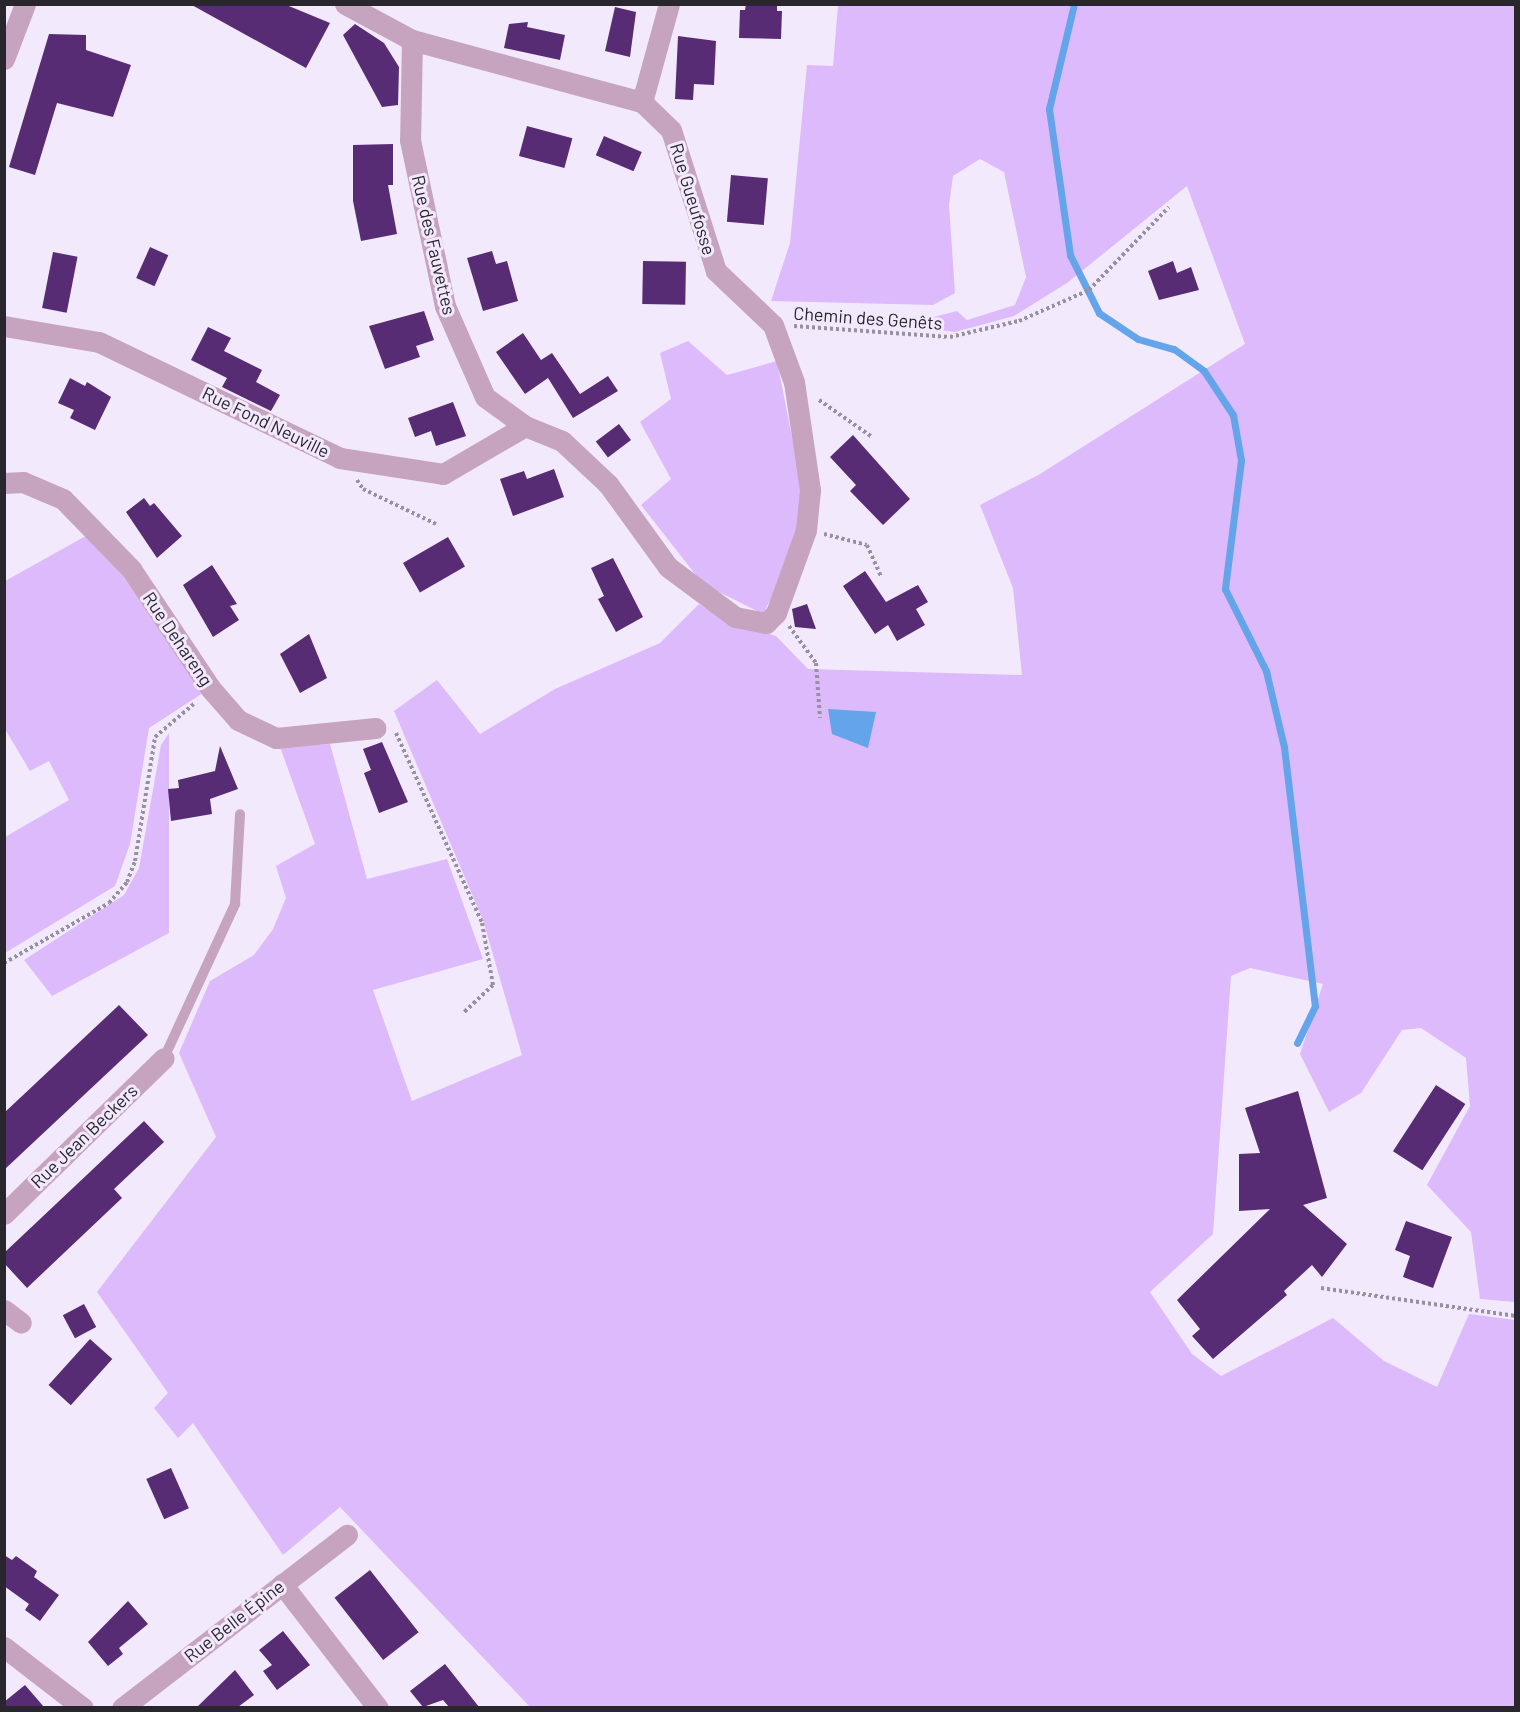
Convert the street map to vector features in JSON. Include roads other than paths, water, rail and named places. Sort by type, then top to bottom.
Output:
[{"type":"street","points":[[4,59],[25,4]]},
{"type":"street","points":[[345,4],[411,40],[642,102],[669,4]]},
{"type":"street","name":"Rue des Fauvettes","points":[[411,40],[410,140],[445,306],[485,397],[525,426],[562,441],[608,484],[668,567],[735,617],[771,618]]},
{"type":"street","name":"Rue Gueufosse","points":[[642,102],[671,130],[716,271],[773,325],[794,382],[810,490],[806,530],[771,618]]},
{"type":"street","name":"Rue Fond Neuville","points":[[4,326],[99,342],[340,458],[444,474],[525,426]]},
{"type":"street","name":"Rue Dehareng","points":[[4,483],[23,482],[63,500],[132,569],[211,689],[237,720],[276,738],[376,728]]},
{"type":"street","name":"Rue Jean Beckers","points":[[4,1214],[164,1058]]},
{"type":"street","name":"Rue Belle Épine","points":[[122,1707],[346,1534]]},
{"type":"street","points":[[282,1584],[378,1707]]},
{"type":"street","points":[[4,1647],[83,1707]]},
{"type":"lane","points":[[164,1058],[236,904],[240,814]]},
{"type":"water","points":[[828,709],[876,712],[868,748],[832,734]]},
{"type":"waterway","points":[[1074,4],[1049,109],[1070,255],[1099,313],[1138,339],[1174,349],[1204,371],[1233,415],[1241,460],[1225,589],[1266,671],[1284,747],[1315,1006],[1297,1043]]}]
